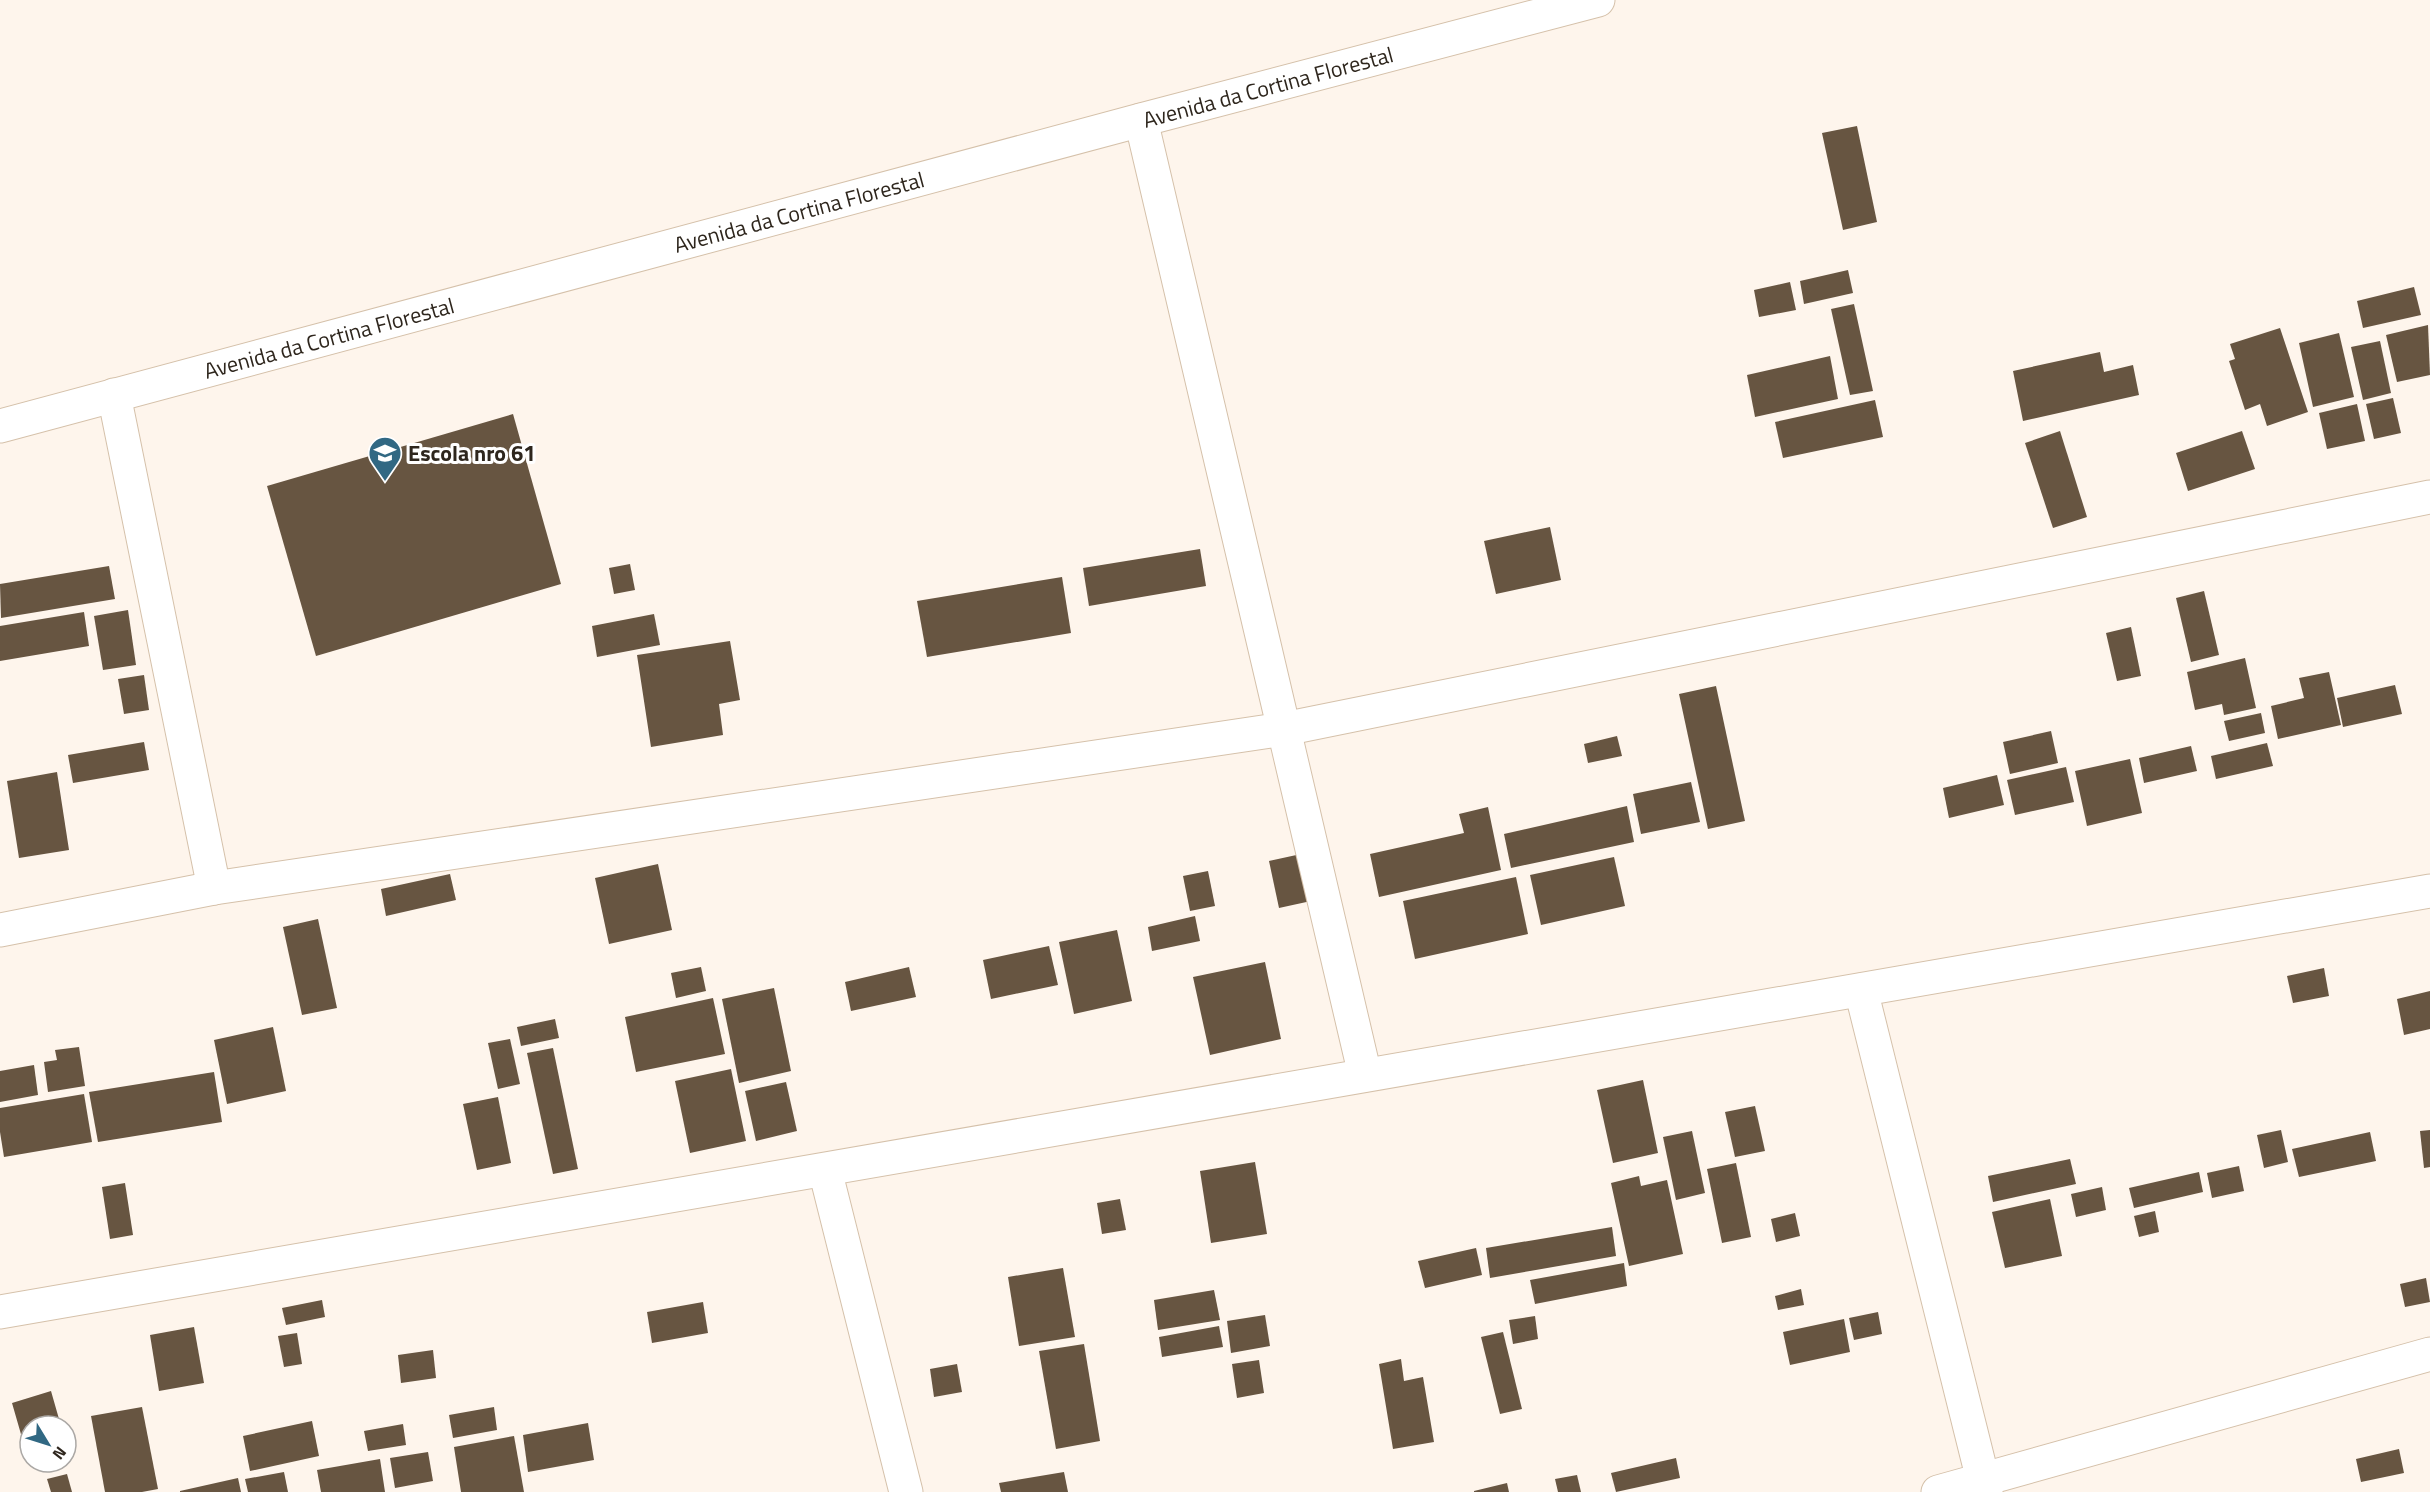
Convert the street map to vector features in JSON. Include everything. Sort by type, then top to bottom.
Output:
[{"type":"street","name":"Avenida da Cortina Florestal","points":[[0,426],[1598,0]]},
{"type":"street","points":[[1141,120],[1365,1075]]},
{"type":"street","points":[[114,395],[214,888]]},
{"type":"street","points":[[0,930],[214,888],[1284,729],[2430,497]]},
{"type":"street","points":[[0,1312],[2430,891]]},
{"type":"street","points":[[1861,990],[1984,1485]]},
{"type":"street","points":[[825,1170],[906,1492]]},
{"type":"street","points":[[1938,1492],[1984,1485],[2430,1354]]},
{"type":"building","points":[[1857,126],[1877,222],[1843,230],[1822,133]]},
{"type":"building","points":[[1848,270],[1853,293],[1804,304],[1800,281]]},
{"type":"building","points":[[1790,282],[1796,310],[1759,317],[1754,290]]},
{"type":"building","points":[[2414,287],[2421,315],[2363,328],[2357,301]]},
{"type":"building","points":[[1854,304],[1873,391],[1850,395],[1831,309]]},
{"type":"building","points":[[2428,325],[2430,375],[2397,382],[2386,335]]},
{"type":"building","points":[[2280,328],[2308,412],[2267,426],[2260,404],[2245,410],[2229,361],[2235,359],[2230,344]]},
{"type":"building","points":[[2339,333],[2354,397],[2313,407],[2299,343]]},
{"type":"building","points":[[2380,341],[2391,393],[2363,400],[2351,347]]},
{"type":"building","points":[[2100,352],[2104,372],[2133,365],[2139,395],[2023,421],[2013,371]]},
{"type":"building","points":[[1830,356],[1838,399],[1755,417],[1747,375]]},
{"type":"building","points":[[2393,398],[2401,433],[2374,439],[2366,404]]},
{"type":"building","points":[[1875,400],[1883,437],[1783,458],[1775,422]]},
{"type":"building","points":[[2357,404],[2365,441],[2327,449],[2319,413]]},
{"type":"building","points":[[513,414],[561,584],[316,656],[267,486]]},
{"type":"building","points":[[2060,431],[2087,517],[2053,528],[2025,443]]},
{"type":"building","points":[[2242,431],[2255,469],[2188,491],[2176,453]]},
{"type":"building","points":[[1550,527],[1561,580],[1496,594],[1484,541]]},
{"type":"building","points":[[1200,549],[1206,586],[1089,606],[1083,568]]},
{"type":"building","points":[[630,564],[635,590],[614,594],[609,568]]},
{"type":"building","points":[[109,566],[115,599],[1,618],[0,584]]},
{"type":"building","points":[[1062,577],[1071,633],[927,657],[917,601]]},
{"type":"building","points":[[2204,591],[2219,655],[2191,662],[2176,598]]},
{"type":"building","points":[[128,610],[136,665],[103,670],[94,616]]},
{"type":"building","points":[[84,612],[89,646],[0,661],[0,626]]},
{"type":"building","points":[[654,614],[660,645],[597,657],[592,626]]},
{"type":"building","points":[[2131,627],[2141,676],[2117,681],[2106,633]]},
{"type":"building","points":[[730,641],[740,700],[719,704],[723,735],[651,747],[637,655]]},
{"type":"building","points":[[2245,658],[2256,708],[2224,715],[2222,704],[2195,710],[2187,672]]},
{"type":"building","points":[[2329,672],[2341,725],[2278,739],[2271,706],[2304,698],[2299,678]]},
{"type":"building","points":[[144,675],[149,710],[124,714],[118,679]]},
{"type":"building","points":[[2395,685],[2402,714],[2343,727],[2337,698]]},
{"type":"building","points":[[1716,686],[1745,821],[1708,829],[1679,694]]},
{"type":"building","points":[[2261,713],[2265,733],[2229,741],[2224,721]]},
{"type":"building","points":[[2051,731],[2058,763],[2010,774],[2003,742]]},
{"type":"building","points":[[1617,736],[1622,756],[1588,763],[1584,744]]},
{"type":"building","points":[[144,742],[149,770],[73,783],[68,755]]},
{"type":"building","points":[[2267,743],[2273,766],[2216,779],[2211,756]]},
{"type":"building","points":[[2191,746],[2197,771],[2144,783],[2139,758]]},
{"type":"building","points":[[2130,759],[2142,813],[2087,826],[2075,771]]},
{"type":"building","points":[[2066,767],[2074,802],[2015,815],[2007,780]]},
{"type":"building","points":[[57,772],[69,850],[19,858],[7,781]]},
{"type":"building","points":[[1997,775],[2004,805],[1949,818],[1943,788]]},
{"type":"building","points":[[1691,782],[1700,822],[1641,834],[1633,794]]},
{"type":"building","points":[[1627,806],[1634,842],[1511,868],[1504,834]]},
{"type":"building","points":[[1488,807],[1501,870],[1379,897],[1370,854],[1464,833],[1459,814]]},
{"type":"building","points":[[1301,854],[1311,901],[1279,908],[1269,861]]},
{"type":"building","points":[[1614,857],[1625,906],[1541,925],[1530,875]]},
{"type":"building","points":[[658,864],[672,930],[609,944],[595,878]]},
{"type":"building","points":[[1208,871],[1215,906],[1190,911],[1183,876]]},
{"type":"building","points":[[450,874],[456,900],[386,916],[381,889]]},
{"type":"building","points":[[1516,877],[1528,934],[1415,959],[1403,901]]},
{"type":"building","points":[[1195,916],[1200,941],[1152,951],[1148,927]]},
{"type":"building","points":[[318,919],[337,1008],[302,1015],[283,927]]},
{"type":"building","points":[[1117,930],[1132,1001],[1074,1014],[1059,942]]},
{"type":"building","points":[[1049,946],[1058,985],[991,999],[983,960]]},
{"type":"building","points":[[1265,962],[1281,1039],[1210,1055],[1193,977]]},
{"type":"building","points":[[701,967],[706,991],[676,998],[671,973]]},
{"type":"building","points":[[909,967],[916,997],[851,1011],[845,982]]},
{"type":"building","points":[[2324,968],[2329,996],[2293,1003],[2287,976]]},
{"type":"building","points":[[774,988],[791,1071],[739,1083],[722,999]]},
{"type":"building","points":[[2430,991],[2430,1029],[2404,1035],[2397,999]]},
{"type":"building","points":[[713,998],[725,1054],[636,1072],[625,1017]]},
{"type":"building","points":[[555,1019],[559,1038],[521,1046],[517,1027]]},
{"type":"building","points":[[273,1027],[286,1091],[227,1104],[214,1040]]},
{"type":"building","points":[[510,1039],[520,1084],[498,1089],[488,1043]]},
{"type":"building","points":[[79,1047],[85,1086],[48,1092],[44,1062],[57,1060],[55,1050]]},
{"type":"building","points":[[553,1048],[578,1169],[553,1174],[527,1053]]},
{"type":"building","points":[[34,1065],[38,1095],[0,1102],[0,1071]]},
{"type":"building","points":[[731,1069],[746,1141],[690,1153],[675,1081]]},
{"type":"building","points":[[214,1072],[222,1122],[98,1142],[89,1092]]},
{"type":"building","points":[[1643,1080],[1658,1153],[1613,1163],[1597,1090]]},
{"type":"building","points":[[786,1082],[797,1131],[756,1141],[745,1091]]},
{"type":"building","points":[[84,1094],[92,1142],[4,1157],[0,1132],[0,1108]]},
{"type":"building","points":[[498,1097],[511,1163],[477,1170],[463,1104]]},
{"type":"building","points":[[1755,1106],[1765,1151],[1735,1157],[1725,1112]]},
{"type":"building","points":[[2281,1130],[2288,1162],[2264,1168],[2257,1135]]},
{"type":"building","points":[[2430,1130],[2430,1167],[2424,1168],[2420,1131]]},
{"type":"building","points":[[1692,1131],[1705,1193],[1676,1200],[1663,1137]]},
{"type":"building","points":[[2370,1132],[2376,1161],[2299,1177],[2292,1149]]},
{"type":"building","points":[[2070,1159],[2076,1184],[1993,1202],[1988,1176]]},
{"type":"building","points":[[1255,1162],[1267,1234],[1211,1243],[1200,1171]]},
{"type":"building","points":[[1736,1163],[1751,1237],[1722,1243],[1707,1169]]},
{"type":"building","points":[[2239,1166],[2244,1191],[2212,1198],[2207,1173]]},
{"type":"building","points":[[2199,1172],[2203,1192],[2134,1208],[2129,1188]]},
{"type":"building","points":[[1639,1176],[1641,1186],[1667,1180],[1683,1254],[1629,1266],[1611,1183]]},
{"type":"building","points":[[125,1183],[133,1235],[110,1239],[102,1187]]},
{"type":"building","points":[[2102,1187],[2106,1210],[2076,1217],[2071,1194]]},
{"type":"building","points":[[1120,1199],[1126,1230],[1102,1234],[1097,1203]]},
{"type":"building","points":[[2050,1199],[2062,1256],[2005,1268],[1992,1212]]},
{"type":"building","points":[[2155,1211],[2159,1232],[2139,1237],[2134,1216]]},
{"type":"building","points":[[1795,1213],[1800,1236],[1776,1242],[1771,1219]]},
{"type":"building","points":[[1612,1227],[1616,1256],[1490,1278],[1486,1248]]},
{"type":"building","points":[[1476,1248],[1482,1275],[1425,1288],[1418,1261]]},
{"type":"building","points":[[1624,1263],[1627,1286],[1535,1304],[1530,1280]]},
{"type":"building","points":[[1063,1268],[1075,1337],[1019,1346],[1008,1277]]},
{"type":"building","points":[[2426,1278],[2430,1302],[2405,1307],[2400,1284]]},
{"type":"building","points":[[1801,1289],[1804,1305],[1778,1310],[1775,1296]]},
{"type":"building","points":[[1214,1290],[1220,1320],[1158,1330],[1154,1300]]},
{"type":"building","points":[[322,1300],[325,1317],[286,1325],[282,1308]]},
{"type":"building","points":[[703,1302],[708,1333],[652,1343],[647,1312]]},
{"type":"building","points":[[1878,1312],[1882,1334],[1854,1340],[1849,1318]]},
{"type":"building","points":[[1265,1315],[1270,1346],[1231,1353],[1227,1321]]},
{"type":"building","points":[[1535,1316],[1538,1339],[1513,1344],[1509,1320]]},
{"type":"building","points":[[1844,1319],[1850,1352],[1790,1365],[1783,1332]]},
{"type":"building","points":[[1219,1326],[1223,1347],[1162,1357],[1159,1337]]},
{"type":"building","points":[[194,1327],[204,1383],[159,1391],[150,1335]]},
{"type":"building","points":[[1503,1332],[1522,1409],[1500,1414],[1481,1337]]},
{"type":"building","points":[[297,1333],[302,1364],[284,1367],[278,1336]]},
{"type":"building","points":[[1084,1344],[1100,1441],[1056,1449],[1039,1351]]},
{"type":"building","points":[[433,1350],[436,1378],[401,1383],[398,1355]]},
{"type":"building","points":[[1401,1359],[1404,1381],[1423,1377],[1434,1442],[1393,1449],[1379,1364]]},
{"type":"building","points":[[1259,1360],[1264,1393],[1237,1398],[1232,1364]]},
{"type":"building","points":[[957,1364],[962,1392],[934,1397],[930,1369]]},
{"type":"building","points":[[51,1391],[58,1414],[18,1414],[18,1424],[12,1403]]},
{"type":"building","points":[[142,1407],[158,1489],[142,1492],[105,1492],[91,1416]]},
{"type":"building","points":[[494,1407],[497,1430],[453,1438],[449,1415]]},
{"type":"building","points":[[312,1421],[319,1456],[250,1471],[243,1436]]},
{"type":"building","points":[[588,1423],[594,1460],[528,1472],[523,1435]]},
{"type":"building","points":[[403,1424],[406,1445],[368,1451],[364,1431]]},
{"type":"building","points":[[514,1436],[524,1492],[461,1492],[454,1447]]},
{"type":"building","points":[[2399,1449],[2404,1473],[2361,1482],[2356,1459]]},
{"type":"building","points":[[428,1452],[433,1481],[395,1488],[390,1458]]},
{"type":"building","points":[[1676,1458],[1680,1478],[1616,1492],[1611,1473]]},
{"type":"building","points":[[380,1459],[385,1492],[321,1492],[317,1470]]},
{"type":"building","points":[[284,1472],[288,1492],[248,1492],[245,1479]]},
{"type":"building","points":[[1064,1472],[1068,1492],[1001,1492],[999,1483]]},
{"type":"building","points":[[67,1474],[72,1492],[51,1492],[47,1479]]},
{"type":"building","points":[[1577,1475],[1581,1492],[1558,1492],[1555,1479]]},
{"type":"building","points":[[238,1478],[241,1492],[180,1492],[180,1491]]},
{"type":"building","points":[[1507,1483],[1509,1492],[1474,1492],[1474,1491]]},
{"type":"place","name":"Escola nro 61","points":[[385,482]]}]
